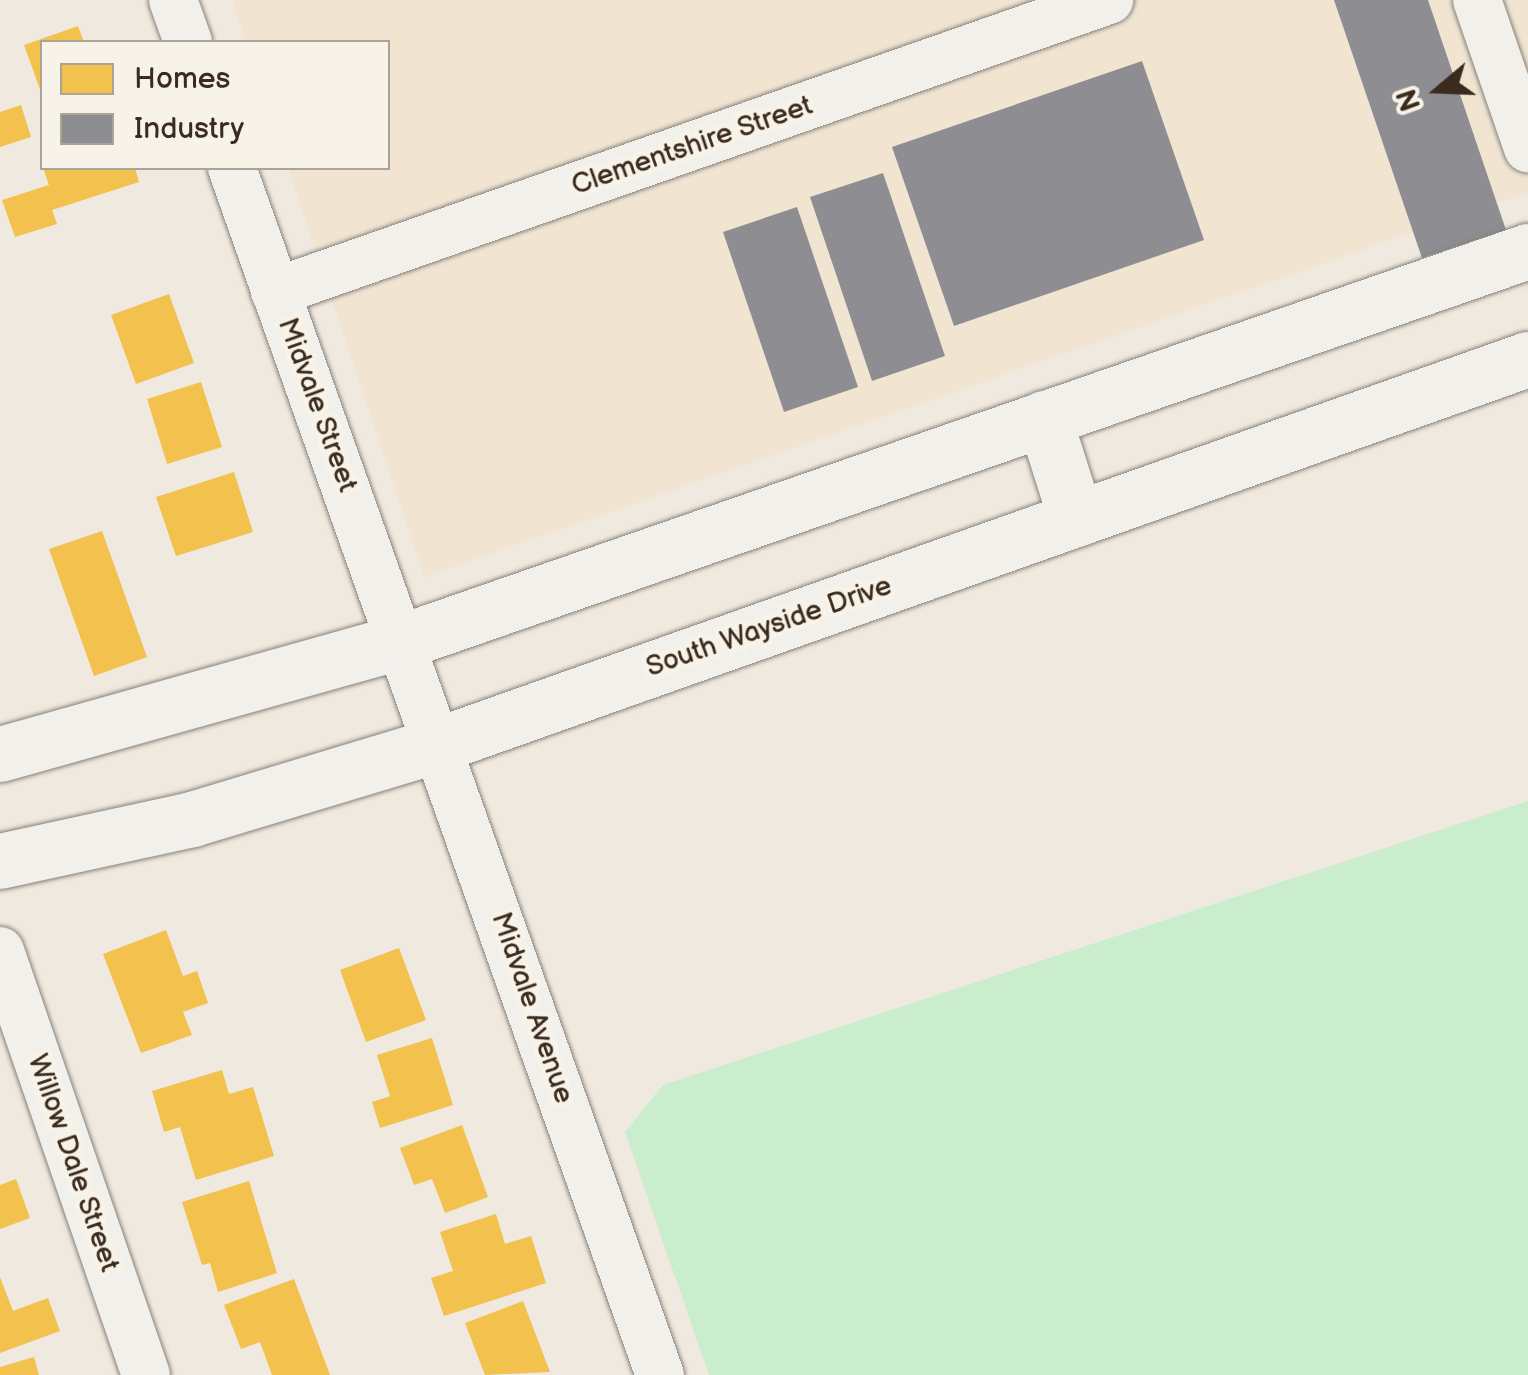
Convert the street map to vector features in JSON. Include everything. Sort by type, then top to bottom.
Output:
[{"type":"main road","points":[[0,754],[404,641],[1528,250]]},
{"type":"main road","name":"South Wayside Drive","points":[[0,861],[192,819],[440,744],[1528,359]]},
{"type":"main road","points":[[1044,418],[1076,519]]},
{"type":"street","points":[[174,0],[187,40]]},
{"type":"street","name":"Clementshire Street","points":[[275,292],[1110,0]]},
{"type":"street","points":[[1476,0],[1528,148]]},
{"type":"street","name":"Midvale Street","points":[[233,170],[404,641]]},
{"type":"street","name":"Midvale Avenue","points":[[404,641],[660,1375]]},
{"type":"street","name":"Willow Dale Street","points":[[0,951],[146,1375]]},
{"type":"shaded area","points":[[232,0],[1528,0],[1528,192],[424,577],[289,170],[390,170],[390,40],[245,40]]},
{"type":"green space","points":[[1528,801],[1528,1375],[709,1375],[625,1132],[663,1085]]},
{"type":"building: Homes","points":[[78,26],[83,40],[40,40],[40,89],[24,45]]},
{"type":"building: Homes","points":[[21,105],[31,137],[0,147],[0,112]]},
{"type":"building: Homes","points":[[44,170],[136,170],[139,182],[52,210],[57,224],[15,237],[2,200],[49,185]]},
{"type":"building: Homes","points":[[169,294],[194,363],[136,384],[111,315]]},
{"type":"building: Homes","points":[[201,382],[222,447],[167,464],[147,399]]},
{"type":"building: Homes","points":[[234,472],[253,532],[176,556],[156,497]]},
{"type":"building: Homes","points":[[102,531],[147,657],[94,676],[49,549]]},
{"type":"building: Homes","points":[[166,930],[183,976],[197,971],[208,1003],[183,1012],[192,1035],[141,1053],[103,954]]},
{"type":"building: Homes","points":[[399,948],[426,1020],[366,1042],[340,970]]},
{"type":"building: Homes","points":[[432,1038],[453,1105],[380,1128],[372,1102],[390,1096],[377,1055]]},
{"type":"building: Homes","points":[[222,1070],[229,1094],[253,1087],[274,1156],[196,1180],[180,1127],[164,1132],[152,1091]]},
{"type":"building: Homes","points":[[462,1125],[488,1197],[445,1213],[432,1179],[414,1185],[400,1148]]},
{"type":"building: Homes","points":[[16,1179],[30,1218],[0,1229],[0,1185]]},
{"type":"building: Homes","points":[[249,1181],[277,1273],[218,1292],[210,1263],[202,1265],[182,1202]]},
{"type":"building: Homes","points":[[496,1214],[505,1244],[531,1236],[546,1283],[444,1316],[431,1278],[453,1271],[440,1232]]},
{"type":"building: Homes","points":[[0,1277],[13,1311],[48,1298],[60,1331],[0,1353]]},
{"type":"building: Homes","points":[[294,1279],[330,1375],[272,1375],[260,1342],[241,1349],[224,1305]]},
{"type":"building: Homes","points":[[523,1301],[550,1372],[485,1375],[465,1323]]},
{"type":"building: Homes","points":[[34,1357],[39,1375],[0,1375],[0,1367]]},
{"type":"building: Industry","points":[[1334,0],[1428,0],[1506,230],[1422,258]]},
{"type":"building: Industry","points":[[1142,61],[1204,240],[954,326],[892,147]]},
{"type":"building: Industry","points":[[883,173],[945,356],[872,381],[810,197]]},
{"type":"building: Industry","points":[[797,207],[858,387],[784,412],[723,232]]}]
